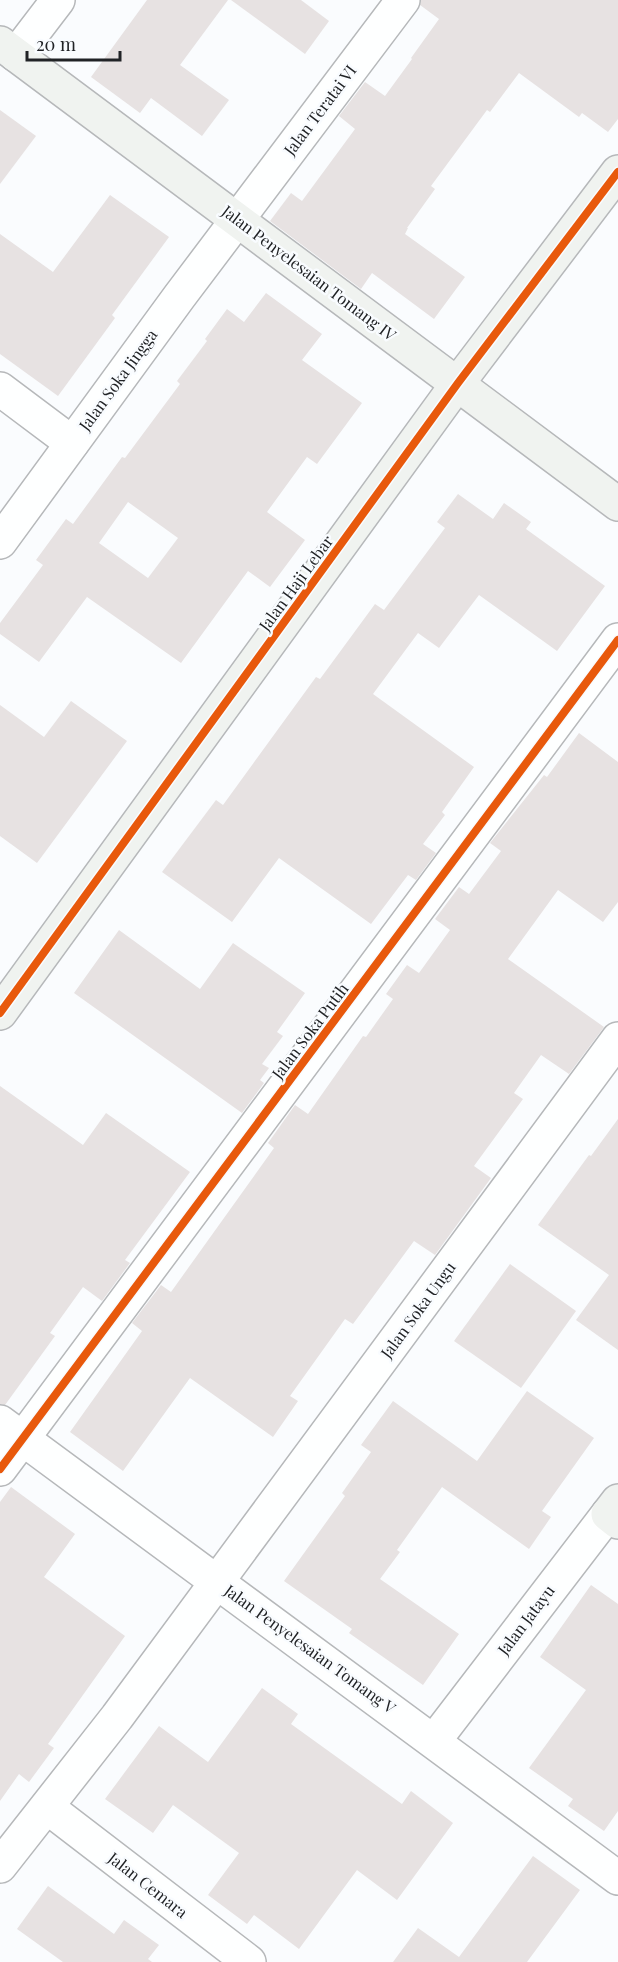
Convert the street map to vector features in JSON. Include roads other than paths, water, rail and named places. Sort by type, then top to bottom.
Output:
[{"type":"street","points":[[8,49],[57,0]]},
{"type":"street","name":"Jalan Teratai VI","points":[[237,219],[404,0]]},
{"type":"street","name":"Jalan Penyelesaian Tomang IV","points":[[8,49],[618,504]]},
{"type":"street","name":"Jalan Haji Lebar","points":[[0,1013],[458,383],[618,172]]},
{"type":"street","name":"Jalan Soka Jingga","points":[[0,542],[237,219]]},
{"type":"street","points":[[0,389],[72,443]]},
{"type":"street","name":"Jalan Soka Putih","points":[[0,1469],[12,1430],[618,640]]},
{"type":"street","name":"Jalan Soka Ungu","points":[[0,1866],[117,1717],[618,1039]]},
{"type":"street","name":"Jalan Penyelesaian Tomang V","points":[[12,1430],[618,1878]]},
{"type":"street","name":"Jalan Jatayu","points":[[434,1741],[615,1512]]},
{"type":"street","name":"Jalan Cemara","points":[[47,1807],[237,1959]]}]
